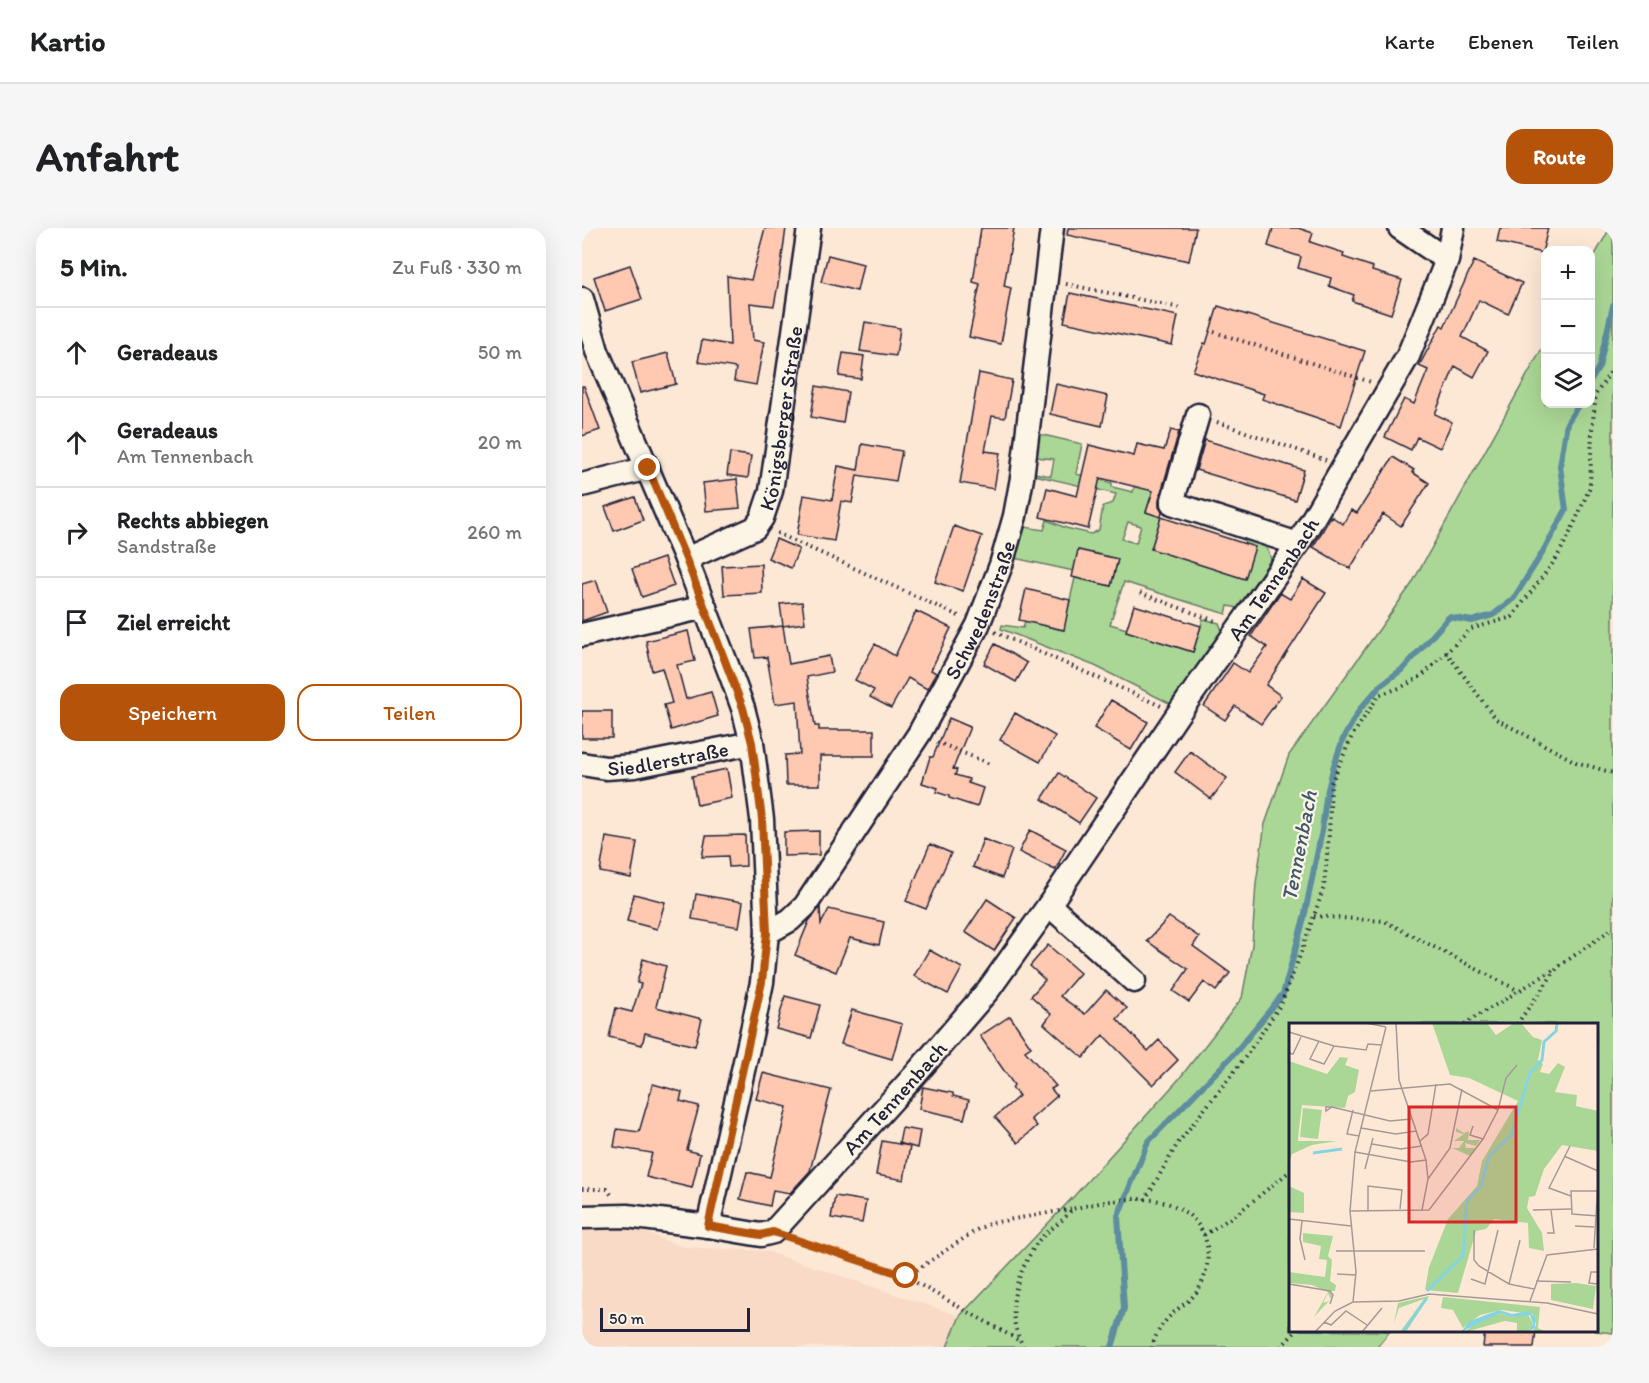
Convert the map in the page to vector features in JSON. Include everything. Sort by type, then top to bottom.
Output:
[{"type":"street","name":"Königsberger Straße","points":[[686,559],[755,528],[759,525],[766,510],[771,491],[809,228]]},
{"type":"street","name":"Schwedenstraße","points":[[767,933],[790,920],[805,906],[919,734],[978,625],[1001,565],[1022,478],[1052,228]]},
{"type":"street","points":[[1400,228],[1447,260]]},
{"type":"street","name":"Am Tennenbach","points":[[773,1232],[915,1075],[989,988],[1049,905],[1178,714],[1298,544],[1408,356],[1447,260],[1453,228]]},
{"type":"street","points":[[582,299],[590,353],[648,468],[686,559],[743,708],[752,743],[762,819],[767,933],[760,993],[708,1226]]},
{"type":"street","points":[[1198,415],[1172,503],[1298,544]]},
{"type":"street","points":[[582,485],[648,468]]},
{"type":"street","points":[[582,635],[705,607]]},
{"type":"street","name":"Siedlerstraße","points":[[582,764],[606,768],[635,766],[752,743]]},
{"type":"street","points":[[1049,905],[1134,981]]},
{"type":"street","points":[[582,1217],[627,1216],[761,1235],[773,1232]]},
{"type":"path","points":[[1045,279],[1180,308]]},
{"type":"path","points":[[1214,332],[1390,388]]},
{"type":"path","points":[[1145,1200],[1178,1143],[1246,1056],[1281,1004],[1324,886],[1331,784],[1352,736],[1379,695],[1402,687],[1423,675],[1471,629],[1512,617],[1557,559],[1590,487],[1596,394],[1613,368]]},
{"type":"path","points":[[1198,415],[1344,466]]},
{"type":"path","points":[[1140,593],[1239,629]]},
{"type":"path","points":[[1446,652],[1496,719],[1576,762],[1613,773]]},
{"type":"path","points":[[919,734],[992,765]]},
{"type":"path","points":[[1314,916],[1384,921],[1519,990]]},
{"type":"path","points":[[1466,1023],[1558,967],[1613,928]]},
{"type":"path","points":[[1518,1023],[1558,967]]},
{"type":"path","points":[[1204,1235],[1238,1213],[1289,1172]]},
{"type":"path","points":[[906,1276],[978,1229],[992,1223],[1109,1201],[1159,1200],[1188,1214],[1204,1235],[1208,1249],[1204,1278],[1197,1292],[1162,1325],[1152,1347]]},
{"type":"path","points":[[1024,1347],[1015,1326],[1013,1308],[1020,1273],[1040,1239],[1072,1209]]},
{"type":"path","points":[[773,1232],[906,1276],[1020,1341]]},
{"type":"path","points":[[1281,1347],[1295,1332]]},
{"type":"shaded area","points":[[627,1226],[684,1247],[766,1251],[960,1316],[947,1347],[582,1347],[582,1227]]},
{"type":"green space","points":[[1610,228],[1613,228],[1613,1333],[1598,1331],[1598,1023],[1289,1023],[1289,1332],[1389,1332],[1377,1347],[947,1347],[960,1316],[1075,1195],[1179,1079],[1242,998],[1252,945],[1256,883],[1265,824],[1289,755],[1411,585],[1541,350],[1541,408],[1595,408],[1595,255]]},
{"type":"green space","points":[[1039,434],[1082,444],[1076,474],[1112,483],[1112,487],[1133,492],[1139,467],[1160,466],[1146,512],[1161,517],[1151,549],[1244,544],[1246,538],[1262,545],[1267,550],[1271,559],[1238,608],[1228,606],[1226,614],[1124,582],[1110,624],[1127,629],[1126,631],[1193,652],[1203,619],[1219,623],[1223,633],[1175,706],[1095,666],[1001,629],[1002,625],[1023,628],[1025,621],[1063,630],[1075,578],[1111,586],[1118,559],[1079,550],[1074,571],[1014,558],[1025,527],[1044,530],[1047,520],[1066,528],[1091,534],[1099,530],[1103,506],[1113,503],[1116,494],[1034,475],[1034,473],[1051,476],[1054,459],[1036,457]],"holes":[[[1128,522],[1141,526],[1136,543],[1122,539]]]},
{"type":"building","points":[[765,228],[786,228],[774,306],[750,303],[753,340],[764,342],[756,385],[734,381],[736,368],[698,362],[702,340],[730,345],[727,276],[751,280]]},
{"type":"building","points":[[981,228],[1014,228],[1004,286],[1011,288],[1001,344],[969,337],[980,284],[973,282]]},
{"type":"building","points":[[1068,228],[1196,228],[1189,261],[1067,235]]},
{"type":"building","points":[[1273,228],[1298,228],[1313,233],[1310,242],[1344,253],[1343,257],[1373,267],[1372,271],[1402,280],[1391,314],[1352,301],[1354,295],[1329,286],[1331,278],[1298,268],[1301,257],[1268,246]]},
{"type":"building","points":[[1500,228],[1548,228],[1544,246],[1541,246],[1541,253],[1497,242]]},
{"type":"building","points":[[828,255],[863,264],[857,291],[821,282]]},
{"type":"building","points":[[1474,261],[1522,283],[1508,314],[1479,300],[1462,337],[1488,351],[1474,377],[1455,366],[1435,414],[1452,422],[1440,448],[1417,437],[1411,450],[1385,437],[1404,399],[1414,404],[1428,370],[1419,366],[1441,325],[1444,327]]},
{"type":"building","points":[[630,265],[642,299],[605,311],[594,277]]},
{"type":"building","points":[[1070,293],[1178,316],[1172,345],[1064,322]]},
{"type":"building","points":[[1218,306],[1365,351],[1341,426],[1262,399],[1264,394],[1193,371],[1204,343],[1206,344]]},
{"type":"building","points":[[865,322],[900,328],[896,356],[860,351]]},
{"type":"building","points":[[668,353],[676,384],[640,393],[632,362]]},
{"type":"building","points":[[843,353],[864,356],[861,379],[839,376]]},
{"type":"building","points":[[979,373],[1012,380],[1005,418],[992,416],[985,451],[1000,453],[994,489],[960,483]]},
{"type":"building","points":[[1056,384],[1108,396],[1102,426],[1050,414]]},
{"type":"building","points":[[582,386],[584,386],[600,430],[582,436]]},
{"type":"building","points":[[816,386],[848,392],[843,423],[811,417]]},
{"type":"building","points":[[1171,430],[1179,432],[1159,499],[1161,517],[1146,512],[1153,491],[1100,478],[1088,529],[1040,517],[1047,488],[1077,496],[1089,445],[1134,456],[1137,444],[1164,450]]},
{"type":"building","points":[[1205,440],[1304,470],[1295,500],[1196,470]]},
{"type":"building","points":[[862,444],[902,451],[896,481],[857,475],[852,503],[841,501],[834,541],[797,535],[804,495],[832,500],[838,466],[858,470]]},
{"type":"building","points":[[730,453],[751,456],[748,478],[727,475]]},
{"type":"building","points":[[1393,457],[1429,483],[1401,526],[1383,514],[1350,569],[1313,547],[1331,516],[1343,524],[1351,510],[1357,513]]},
{"type":"building","points":[[737,479],[740,508],[706,511],[703,483]]},
{"type":"building","points":[[635,497],[643,520],[614,531],[605,507]]},
{"type":"building","points":[[1161,517],[1255,547],[1245,579],[1151,549]]},
{"type":"building","points":[[954,526],[982,536],[963,591],[935,582]]},
{"type":"building","points":[[776,539],[799,549],[791,568],[768,558]]},
{"type":"building","points":[[1078,550],[1118,559],[1111,586],[1072,577]]},
{"type":"building","points":[[664,558],[674,586],[642,597],[632,569]]},
{"type":"building","points":[[761,564],[762,593],[724,595],[722,566]]},
{"type":"building","points":[[1303,579],[1326,593],[1266,685],[1281,696],[1261,724],[1235,706],[1225,720],[1204,706],[1233,663],[1248,673],[1267,647],[1251,636],[1280,593],[1290,599]]},
{"type":"building","points":[[596,580],[607,612],[582,621],[582,584]]},
{"type":"building","points":[[1026,589],[1070,600],[1064,630],[1019,620]]},
{"type":"building","points":[[802,602],[805,623],[783,626],[780,604]]},
{"type":"building","points":[[1134,605],[1201,626],[1193,652],[1126,631]]},
{"type":"building","points":[[916,611],[951,628],[931,670],[936,673],[927,689],[908,678],[891,708],[870,697],[874,690],[855,680],[875,644],[895,656]]},
{"type":"building","points":[[783,626],[789,664],[829,656],[832,672],[807,677],[815,726],[819,726],[819,730],[874,730],[874,756],[820,756],[820,785],[786,785],[785,755],[800,754],[797,701],[775,704],[767,657],[755,658],[751,629]]},
{"type":"building","points":[[688,631],[695,661],[677,665],[686,699],[711,692],[718,716],[671,730],[664,705],[672,703],[662,668],[652,671],[646,641]]},
{"type":"building","points":[[995,644],[1027,663],[1016,682],[984,664]]},
{"type":"building","points":[[1111,700],[1148,722],[1131,750],[1094,728]]},
{"type":"building","points":[[582,711],[612,711],[612,738],[582,738]]},
{"type":"building","points":[[1015,713],[1055,736],[1040,762],[1000,740]]},
{"type":"building","points":[[949,718],[970,727],[953,769],[957,770],[955,775],[969,779],[968,783],[983,788],[977,807],[949,798],[949,796],[936,792],[938,788],[922,783],[930,757],[933,757]]},
{"type":"building","points":[[1190,751],[1227,778],[1211,799],[1175,772]]},
{"type":"building","points":[[727,769],[732,798],[697,805],[692,776]]},
{"type":"building","points":[[1059,773],[1096,798],[1079,823],[1042,799]]},
{"type":"building","points":[[1030,830],[1066,849],[1055,870],[1019,852]]},
{"type":"building","points":[[819,831],[819,855],[784,856],[784,832]]},
{"type":"building","points":[[745,835],[746,866],[729,867],[728,856],[702,857],[706,836]]},
{"type":"building","points":[[606,837],[637,842],[631,878],[600,872]]},
{"type":"building","points":[[983,839],[1012,850],[1002,878],[973,867]]},
{"type":"building","points":[[930,844],[951,853],[926,909],[906,901]]},
{"type":"building","points":[[634,894],[665,902],[657,929],[627,921]]},
{"type":"building","points":[[696,894],[743,902],[739,927],[692,919]]},
{"type":"building","points":[[987,899],[1016,918],[994,951],[965,932]]},
{"type":"building","points":[[820,907],[821,924],[829,909],[884,922],[879,945],[850,938],[836,972],[795,955],[809,921]]},
{"type":"building","points":[[1169,917],[1199,937],[1193,946],[1230,973],[1216,991],[1204,982],[1189,1002],[1173,991],[1188,969],[1147,941]]},
{"type":"building","points":[[1048,945],[1080,973],[1060,996],[1085,1014],[1106,990],[1127,1008],[1117,1019],[1148,1051],[1159,1040],[1178,1060],[1153,1085],[1103,1035],[1083,1058],[1044,1024],[1051,1014],[1031,996],[1045,980],[1030,966]]},
{"type":"building","points":[[929,950],[962,968],[948,994],[914,976]]},
{"type":"building","points":[[643,959],[666,966],[656,1007],[702,1019],[695,1046],[645,1033],[642,1045],[609,1037],[616,1008],[632,1012],[641,984],[637,983]]},
{"type":"building","points":[[785,996],[820,1005],[811,1038],[776,1029]]},
{"type":"building","points":[[852,1010],[902,1024],[892,1059],[841,1044]]},
{"type":"building","points":[[1010,1016],[1031,1047],[1025,1051],[1056,1086],[1051,1089],[1057,1096],[1031,1119],[1037,1126],[1018,1143],[995,1117],[1019,1096],[1012,1088],[1014,1085],[980,1036]]},
{"type":"building","points":[[763,1073],[831,1090],[810,1171],[790,1193],[773,1190],[770,1206],[740,1199],[747,1172],[770,1177],[787,1107],[756,1099]]},
{"type":"building","points":[[653,1084],[682,1092],[680,1101],[699,1106],[687,1150],[700,1154],[692,1188],[646,1177],[652,1153],[614,1147],[617,1129],[639,1132]]},
{"type":"building","points":[[923,1087],[953,1093],[953,1096],[969,1100],[964,1119],[919,1109]]},
{"type":"building","points":[[902,1128],[920,1131],[917,1148],[899,1143]]},
{"type":"building","points":[[882,1141],[910,1146],[904,1180],[876,1175]]},
{"type":"building","points":[[835,1196],[866,1201],[862,1223],[831,1218]]},
{"type":"building","points":[[1485,1332],[1536,1332],[1534,1347],[1483,1347]]},
{"type":"waterway","name":"Tennenbach","points":[[1595,374],[1599,367],[1613,306]]},
{"type":"waterway","name":"Tennenbach","points":[[1112,1347],[1124,1308],[1118,1216],[1148,1142],[1235,1053],[1283,994],[1304,918],[1322,830],[1326,798],[1343,739],[1360,709],[1381,685],[1404,668],[1449,617],[1472,621],[1493,615],[1514,598],[1566,510],[1560,466],[1567,423],[1576,408]]},
{"type":"route","points":[[648,468],[686,559],[749,726],[762,819],[767,933],[762,982],[708,1226],[761,1235],[773,1232],[906,1276]]}]
